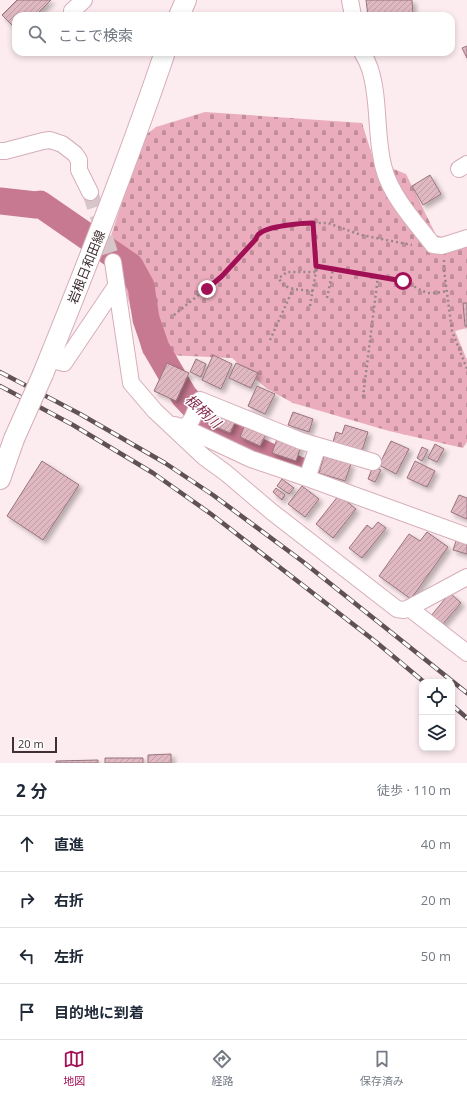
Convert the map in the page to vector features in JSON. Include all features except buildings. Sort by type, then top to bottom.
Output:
[{"type":"main road","points":[[181,12],[186,0]]},
{"type":"main road","name":"岩根日和田線","points":[[0,479],[14,439],[46,367],[104,220],[164,56]]},
{"type":"street","points":[[350,0],[352,12]]},
{"type":"street","points":[[364,56],[370,69],[375,94],[380,149],[384,169],[388,181],[398,199],[439,246],[467,238]]},
{"type":"street","points":[[0,151],[43,141],[56,141],[75,154],[79,160],[79,170],[90,192]]},
{"type":"street","points":[[113,262],[131,383],[155,411],[204,457],[397,609],[404,610],[409,608],[467,577]]},
{"type":"street","points":[[46,367],[64,362],[116,286]]},
{"type":"street","points":[[189,423],[200,400],[301,441],[317,450],[373,462]]},
{"type":"street","points":[[168,424],[189,423],[251,459],[467,536]]},
{"type":"street","points":[[307,478],[317,450]]},
{"type":"street","points":[[409,608],[467,653]]},
{"type":"path","points":[[174,315],[222,276],[256,239],[258,234],[270,228],[305,223],[328,223],[368,237],[412,244],[439,246],[444,270],[452,331],[455,342],[467,369]]},
{"type":"path","points":[[310,306],[316,272],[313,223]]},
{"type":"path","points":[[316,266],[403,281],[430,293],[447,291]]},
{"type":"path","points":[[327,298],[333,269]]},
{"type":"path","points":[[313,291],[287,287],[279,278],[287,272],[316,272]]},
{"type":"path","points":[[363,397],[378,276]]},
{"type":"path","points":[[270,340],[293,289]]},
{"type":"green space","points":[[205,112],[362,123],[374,161],[406,174],[436,235],[467,245],[467,328],[455,331],[467,360],[467,442],[463,448],[389,431],[293,403],[266,388],[232,358],[143,354],[111,236],[143,137],[156,127]]},
{"type":"waterway","name":"根柄川","points":[[0,201],[36,205],[40,204],[130,266],[141,286],[146,319],[156,348],[184,396],[202,415],[247,446],[298,470],[304,471]]},
{"type":"tunnel","points":[[90,192],[113,262]]},
{"type":"railway","points":[[0,372],[80,414],[165,463],[213,495],[302,561],[467,693]]},
{"type":"railway","points":[[0,386],[73,425],[153,473],[211,514],[376,642],[420,679]]},
{"type":"railway","points":[[455,708],[467,718]]},
{"type":"route","points":[[207,289],[222,276],[256,239],[258,234],[270,228],[305,223],[313,223],[316,266],[403,281]]}]
